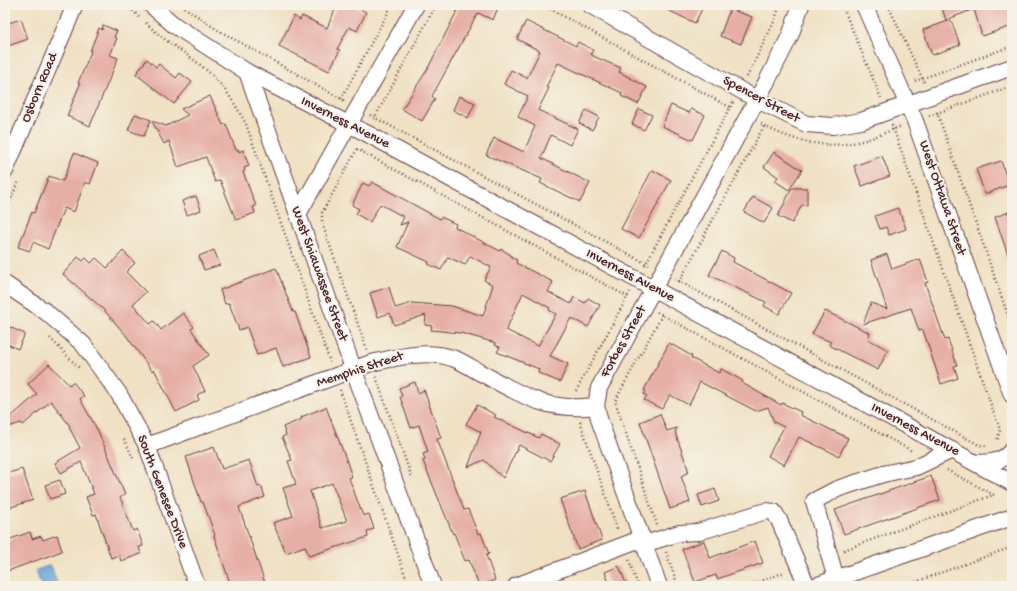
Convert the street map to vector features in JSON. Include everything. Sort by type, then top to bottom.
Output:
[{"type":"street","name":"Osborn Road","points":[[5,171],[75,5]]},
{"type":"street","points":[[151,5],[174,25],[248,72]]},
{"type":"street","points":[[298,214],[416,5]]},
{"type":"street","name":"Forbes Street","points":[[659,586],[600,422],[596,406],[599,388],[790,36],[801,5]]},
{"type":"street","name":"West Ottawa Street","points":[[864,5],[908,104],[1012,395]]},
{"type":"street","name":"Spencer Street","points":[[596,6],[739,90],[806,124],[833,126],[861,121],[1012,67]]},
{"type":"street","name":"Inverness Avenue","points":[[248,72],[366,133],[1012,483]]},
{"type":"street","name":"West Shiawassee Street","points":[[248,72],[353,370],[433,586]]},
{"type":"street","name":"South Genesee Drive","points":[[5,284],[46,312],[83,344],[119,394],[147,446],[197,586]]},
{"type":"street","name":"Memphis Street","points":[[147,446],[338,384],[353,370],[372,363],[408,354],[430,355],[454,359],[538,402],[562,407],[596,406]]},
{"type":"street","points":[[836,579],[814,501],[837,489],[883,474],[916,467],[952,450]]},
{"type":"street","points":[[976,463],[993,463],[1007,456],[1012,450]]},
{"type":"street","points":[[516,586],[623,545],[662,538],[679,532],[698,532],[766,511],[774,512],[779,520],[807,586]]},
{"type":"street","points":[[815,586],[1012,517]]},
{"type":"path","points":[[127,5],[161,38],[205,68],[229,95],[246,124],[409,586]]},
{"type":"path","points":[[341,99],[392,5]]},
{"type":"path","points":[[414,482],[322,223],[322,213],[436,5]]},
{"type":"path","points":[[575,393],[739,90],[774,22],[780,5]]},
{"type":"path","points":[[888,5],[930,96],[1012,327]]},
{"type":"path","points":[[880,94],[1012,46]]},
{"type":"path","points":[[678,586],[615,401],[764,126]]},
{"type":"path","points":[[357,150],[994,495],[829,555]]},
{"type":"path","points":[[46,334],[81,370]]},
{"type":"path","points":[[322,364],[330,361],[353,370],[338,384],[333,394]]},
{"type":"path","points":[[579,418],[638,586]]},
{"type":"path","points":[[120,433],[134,460]]},
{"type":"path","points":[[904,586],[1012,547]]},
{"type":"path","points":[[748,586],[799,567]]},
{"type":"water","points":[[51,565],[58,586],[41,586],[36,570]]},
{"type":"building","points":[[337,5],[352,5],[366,12],[357,31],[349,27],[337,49],[340,50],[329,71],[279,46],[294,16],[300,20],[302,16],[327,28]]},
{"type":"building","points":[[460,5],[499,5],[493,20],[478,13],[432,96],[435,99],[422,121],[402,109],[427,70]]},
{"type":"building","points":[[657,5],[704,5],[695,23]]},
{"type":"building","points":[[941,5],[1012,5],[1012,26],[982,36],[974,9],[946,20]]},
{"type":"building","points":[[730,9],[752,17],[741,44],[720,36]]},
{"type":"building","points":[[21,19],[28,39],[5,47],[5,24]]},
{"type":"building","points":[[951,20],[960,45],[932,55],[923,30]]},
{"type":"building","points":[[526,21],[576,46],[578,42],[593,50],[591,54],[593,56],[621,68],[619,72],[647,87],[638,104],[621,96],[622,93],[558,63],[546,87],[549,88],[538,110],[578,129],[570,145],[551,135],[541,158],[590,183],[580,202],[540,183],[542,179],[486,155],[494,138],[524,152],[535,126],[518,117],[528,96],[504,84],[511,70],[527,78],[540,51],[517,39]]},
{"type":"building","points":[[103,25],[117,31],[114,37],[117,38],[110,55],[118,58],[90,126],[67,116],[80,84],[78,83],[99,28],[102,30]]},
{"type":"building","points":[[147,59],[156,67],[159,64],[176,78],[180,73],[192,82],[174,104],[136,74]]},
{"type":"building","points":[[210,96],[223,125],[226,124],[236,150],[238,149],[239,152],[243,150],[249,166],[244,168],[245,171],[243,172],[256,206],[253,207],[255,213],[236,220],[220,180],[215,182],[206,157],[178,167],[169,141],[164,144],[152,121],[166,126],[188,115],[181,109]]},
{"type":"building","points":[[459,96],[475,103],[468,118],[453,110]]},
{"type":"building","points":[[671,105],[689,113],[691,109],[705,115],[693,140],[662,126]]},
{"type":"building","points":[[639,109],[652,115],[644,130],[632,124]]},
{"type":"building","points":[[586,110],[599,117],[592,130],[579,123]]},
{"type":"building","points":[[135,114],[151,120],[144,136],[128,130]]},
{"type":"building","points":[[774,152],[802,170],[789,190],[775,181],[778,177],[764,167]]},
{"type":"building","points":[[74,153],[98,163],[90,184],[85,182],[74,212],[64,208],[48,249],[33,242],[30,251],[18,247],[49,176],[63,181]]},
{"type":"building","points":[[882,156],[890,176],[862,186],[854,166]]},
{"type":"building","points":[[1001,161],[1009,185],[985,194],[976,169]]},
{"type":"building","points":[[652,170],[671,180],[639,238],[621,229]]},
{"type":"building","points":[[372,182],[440,219],[441,217],[456,224],[455,227],[500,251],[501,249],[517,260],[516,263],[553,282],[548,292],[571,304],[574,297],[585,303],[588,298],[600,305],[588,327],[571,318],[550,356],[568,364],[560,382],[538,373],[539,369],[497,352],[500,347],[495,345],[496,343],[461,333],[431,330],[432,326],[425,325],[426,315],[394,325],[390,313],[378,317],[370,293],[389,287],[395,308],[412,303],[452,306],[483,316],[493,285],[484,280],[491,267],[470,256],[465,265],[448,257],[441,270],[428,264],[429,262],[397,247],[408,222],[400,225],[404,217],[380,204],[370,222],[356,214],[359,209],[352,205],[363,183],[369,186]],"holes":[[[523,293],[550,308],[549,310],[556,314],[538,346],[506,330]]]},
{"type":"building","points":[[792,188],[807,188],[807,205],[802,205],[792,223],[778,216]]},
{"type":"building","points":[[196,196],[201,210],[187,215],[182,201]]},
{"type":"building","points":[[753,197],[773,208],[764,223],[744,212]]},
{"type":"building","points":[[898,208],[906,229],[889,235],[886,227],[880,229],[875,216]]},
{"type":"building","points":[[1012,211],[1012,260],[1010,261],[995,217]]},
{"type":"building","points":[[214,250],[220,265],[204,270],[199,256]]},
{"type":"building","points":[[123,251],[135,263],[126,272],[146,292],[133,304],[150,324],[154,321],[161,330],[183,313],[194,327],[191,329],[209,355],[193,366],[205,391],[197,395],[199,400],[176,412],[154,369],[152,371],[125,334],[103,309],[63,274],[78,257],[83,261],[86,258],[91,263],[96,258],[107,268]]},
{"type":"building","points":[[722,251],[734,258],[733,262],[791,293],[779,314],[764,306],[766,302],[709,275]]},
{"type":"building","points":[[887,254],[892,269],[920,259],[928,282],[925,283],[945,340],[948,339],[957,365],[954,366],[958,378],[941,384],[923,330],[919,331],[911,308],[863,324],[871,303],[887,309],[871,260]]},
{"type":"building","points":[[276,268],[293,312],[295,312],[311,357],[283,367],[276,348],[257,355],[247,327],[239,330],[229,303],[225,304],[220,290]]},
{"type":"building","points":[[825,311],[870,333],[868,339],[888,350],[878,370],[829,345],[831,342],[812,334]]},
{"type":"building","points":[[5,325],[25,334],[18,349],[5,343]]},
{"type":"building","points":[[669,343],[692,356],[691,358],[719,373],[721,369],[743,381],[742,383],[781,405],[782,403],[801,412],[800,415],[848,438],[839,456],[799,437],[784,465],[768,456],[784,427],[774,422],[768,407],[756,411],[700,382],[689,405],[670,395],[662,409],[644,400],[647,396],[644,394],[646,391],[644,390]]},
{"type":"building","points":[[49,364],[69,385],[73,382],[84,396],[80,399],[98,431],[125,495],[120,497],[133,531],[137,529],[143,546],[139,547],[141,554],[121,561],[119,555],[111,558],[96,514],[93,515],[86,497],[94,494],[81,462],[61,473],[55,463],[80,448],[69,427],[70,426],[51,401],[23,425],[21,423],[5,428],[5,422],[37,394],[28,384]]},
{"type":"building","points":[[415,382],[418,393],[424,390],[441,438],[437,439],[464,510],[468,509],[478,534],[481,533],[489,554],[486,555],[495,580],[479,586],[469,560],[465,561],[423,461],[425,460],[423,454],[428,452],[419,425],[411,428],[400,397],[402,396],[399,388]]},
{"type":"building","points":[[477,405],[496,415],[494,417],[539,438],[541,434],[560,444],[550,461],[519,445],[503,478],[484,460],[468,467],[481,432],[466,424]]},
{"type":"building","points":[[326,407],[346,459],[352,477],[349,478],[363,516],[369,514],[374,529],[367,531],[368,537],[309,556],[305,546],[286,553],[273,523],[293,516],[283,488],[296,484],[288,461],[292,460],[282,437],[286,435],[283,427],[302,419],[301,417]],"holes":[[[332,483],[347,521],[322,528],[310,491]]]},
{"type":"building","points":[[660,414],[667,431],[677,428],[675,432],[689,472],[681,476],[690,502],[670,509],[640,422]]},
{"type":"building","points":[[214,447],[222,469],[249,460],[258,487],[261,486],[265,497],[239,507],[266,586],[231,586],[214,536],[215,535],[203,502],[201,502],[186,457]]},
{"type":"building","points":[[22,469],[33,500],[5,509],[5,474]]},
{"type":"building","points":[[931,476],[940,500],[844,534],[835,510]]},
{"type":"building","points":[[60,480],[65,494],[50,499],[45,485]]},
{"type":"building","points":[[715,489],[719,501],[702,507],[698,495]]},
{"type":"building","points":[[585,491],[602,540],[578,549],[560,499]]},
{"type":"building","points":[[30,532],[32,539],[41,536],[43,540],[57,535],[62,551],[5,572],[5,541]]},
{"type":"building","points":[[704,541],[710,558],[755,541],[763,563],[717,579],[716,575],[695,582],[682,549]]},
{"type":"building","points":[[619,566],[627,586],[610,586],[605,572]]}]
